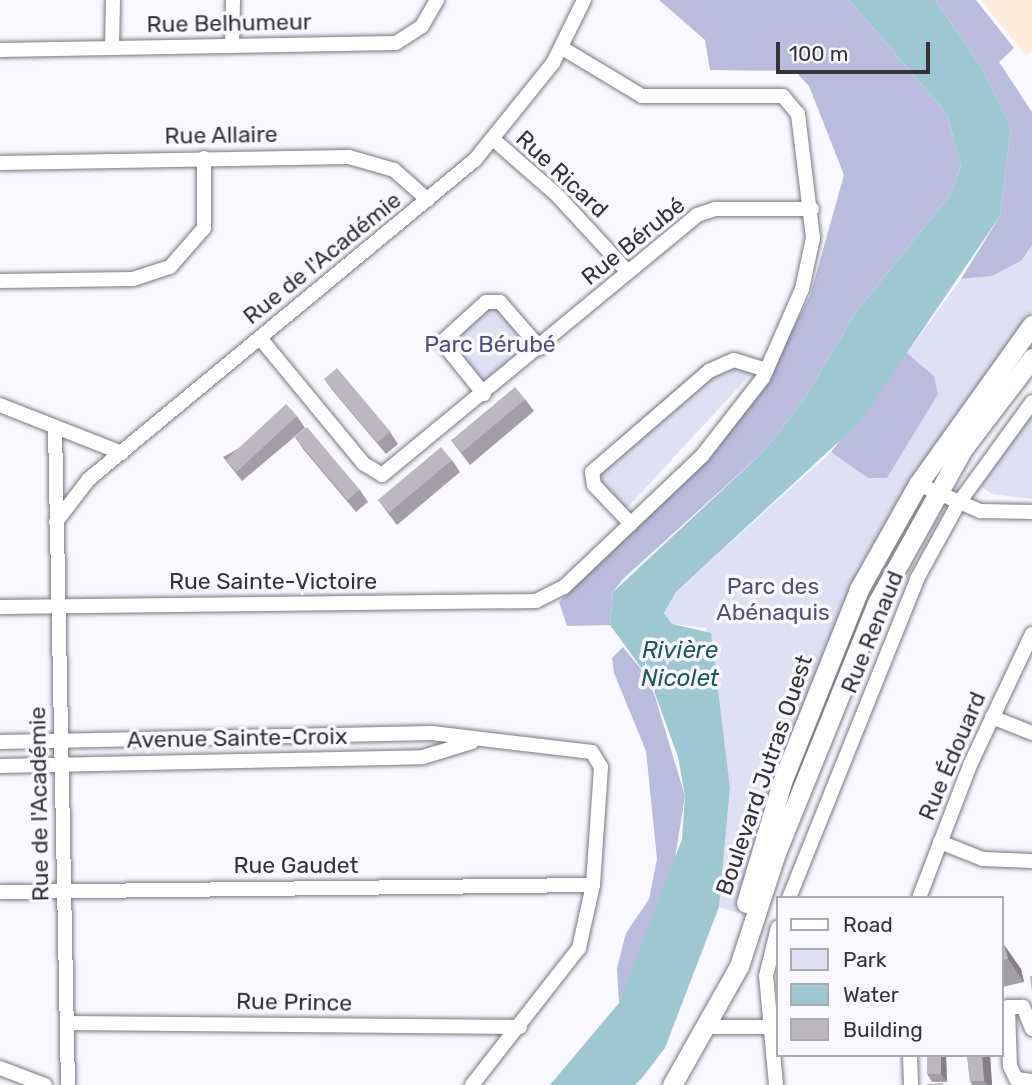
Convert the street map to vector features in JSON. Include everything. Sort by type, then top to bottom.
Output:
[{"type":"main road","name":"Boulevard Jutras Ouest","points":[[672,1085],[708,1027],[739,966],[850,661],[926,489],[1032,325]]},
{"type":"main road","name":"Boulevard Jutras Ouest","points":[[926,489],[1032,358]]},
{"type":"street","points":[[112,47],[113,0]]},
{"type":"street","points":[[232,45],[233,0]]},
{"type":"street","name":"Rue Belhumeur","points":[[0,50],[396,43],[422,26],[437,0]]},
{"type":"street","name":"Rue de l'Académie","points":[[56,522],[69,497],[428,200],[494,140],[562,48],[584,0]]},
{"type":"street","points":[[562,48],[642,96],[783,96],[798,114],[812,209],[813,238],[802,289],[767,370],[702,456],[631,524],[594,485],[592,472],[709,371],[734,360],[767,370]]},
{"type":"street","name":"Rue Ricard","points":[[494,140],[556,194],[628,271]]},
{"type":"street","points":[[0,281],[133,279],[170,267],[204,228],[204,158]]},
{"type":"street","name":"Rue Allaire","points":[[0,163],[204,158],[365,159],[404,176],[428,200]]},
{"type":"street","name":"Rue Bérubé","points":[[260,338],[364,464],[382,475],[540,348],[682,226],[715,209],[812,209]]},
{"type":"street","points":[[484,394],[442,342],[486,302],[500,302],[540,348]]},
{"type":"street","name":"Rue Renaud","points":[[790,896],[911,592],[958,504],[1032,402]]},
{"type":"street","points":[[0,405],[121,453]]},
{"type":"street","name":"Rue de l'Académie","points":[[55,426],[68,1085]]},
{"type":"street","points":[[926,489],[958,504],[998,514],[1032,512]]},
{"type":"street","name":"Rue Sainte-Victoire","points":[[0,607],[545,598],[631,524]]},
{"type":"street","name":"Rue Édouard","points":[[920,896],[992,717],[1032,634]]},
{"type":"street","points":[[992,717],[1032,733]]},
{"type":"street","name":"Avenue Sainte-Croix","points":[[0,742],[432,733],[474,742],[592,751],[601,767],[593,885]]},
{"type":"street","points":[[261,735],[262,761]]},
{"type":"street","name":"Avenue Sainte-Croix","points":[[0,766],[423,757],[474,742]]},
{"type":"street","points":[[940,842],[982,859],[1032,861]]},
{"type":"street","points":[[472,1085],[520,1027],[579,948],[593,885]]},
{"type":"street","name":"Rue Gaudet","points":[[0,892],[64,889],[593,885]]},
{"type":"street","points":[[776,934],[766,967],[774,1027],[776,1085]]},
{"type":"street","points":[[1032,1029],[1023,1007],[1008,1007],[1010,1066],[1023,1083],[1032,1081]]},
{"type":"street","name":"Rue Prince","points":[[67,1023],[520,1027]]},
{"type":"street","points":[[708,1027],[774,1027]]},
{"type":"street","points":[[910,1057],[911,1085]]},
{"type":"street","points":[[0,1068],[45,1085]]},
{"type":"shaded area","points":[[659,0],[849,0],[947,114],[961,166],[950,195],[856,312],[801,404],[762,453],[623,579],[613,592],[610,625],[567,626],[559,602],[707,458],[769,374],[810,296],[844,175],[809,86],[795,71],[710,70],[705,40]]},
{"type":"shaded area","points":[[935,0],[976,0],[1014,48],[999,62],[1032,112],[1032,245],[1021,261],[992,276],[961,279],[1000,216],[1011,128],[979,63]]},
{"type":"shaded area","points":[[981,0],[1032,0],[1032,51],[1026,56]]},
{"type":"shaded area","points":[[907,353],[934,376],[938,394],[887,478],[868,478],[831,452]]},
{"type":"shaded area","points":[[623,647],[650,680],[685,796],[672,877],[619,1003],[617,968],[626,933],[649,899],[657,859],[646,751],[614,673],[612,658]]},
{"type":"green space","name":"Parc des Abénaquis","points":[[1032,245],[1032,311],[914,476],[765,813],[739,913],[719,907],[730,788],[706,628],[672,624],[664,613],[676,592],[831,452],[887,478],[934,376],[907,353],[961,279],[992,276],[1021,261]]},
{"type":"green space","name":"Parc Bérubé","points":[[492,300],[540,348],[484,394],[447,335]]},
{"type":"green space","points":[[722,359],[753,365],[750,375],[626,509],[593,475],[597,458],[702,365]]},
{"type":"green space","points":[[1032,413],[1032,499],[992,494],[980,486]]},
{"type":"water","name":"Rivière Nicolet","points":[[849,0],[935,0],[979,63],[1011,128],[1000,216],[860,422],[676,592],[664,613],[672,624],[711,633],[730,788],[719,907],[665,1048],[642,1078],[635,1085],[550,1085],[619,1003],[682,839],[685,796],[678,757],[650,680],[610,625],[613,592],[762,453],[801,404],[856,312],[950,195],[961,166],[947,114]]},
{"type":"building","points":[[337,368],[390,432],[377,443],[324,379]]},
{"type":"building","points":[[515,387],[525,399],[462,453],[451,440]]},
{"type":"building","points":[[286,404],[297,416],[237,472],[226,460]]},
{"type":"building","points":[[307,427],[360,490],[347,500],[295,437]]},
{"type":"building","points":[[441,447],[452,460],[389,513],[378,500]]},
{"type":"building","points":[[927,1057],[941,1057],[941,1074],[927,1074]]},
{"type":"building","points":[[967,1057],[982,1057],[984,1081],[970,1081]]}]
